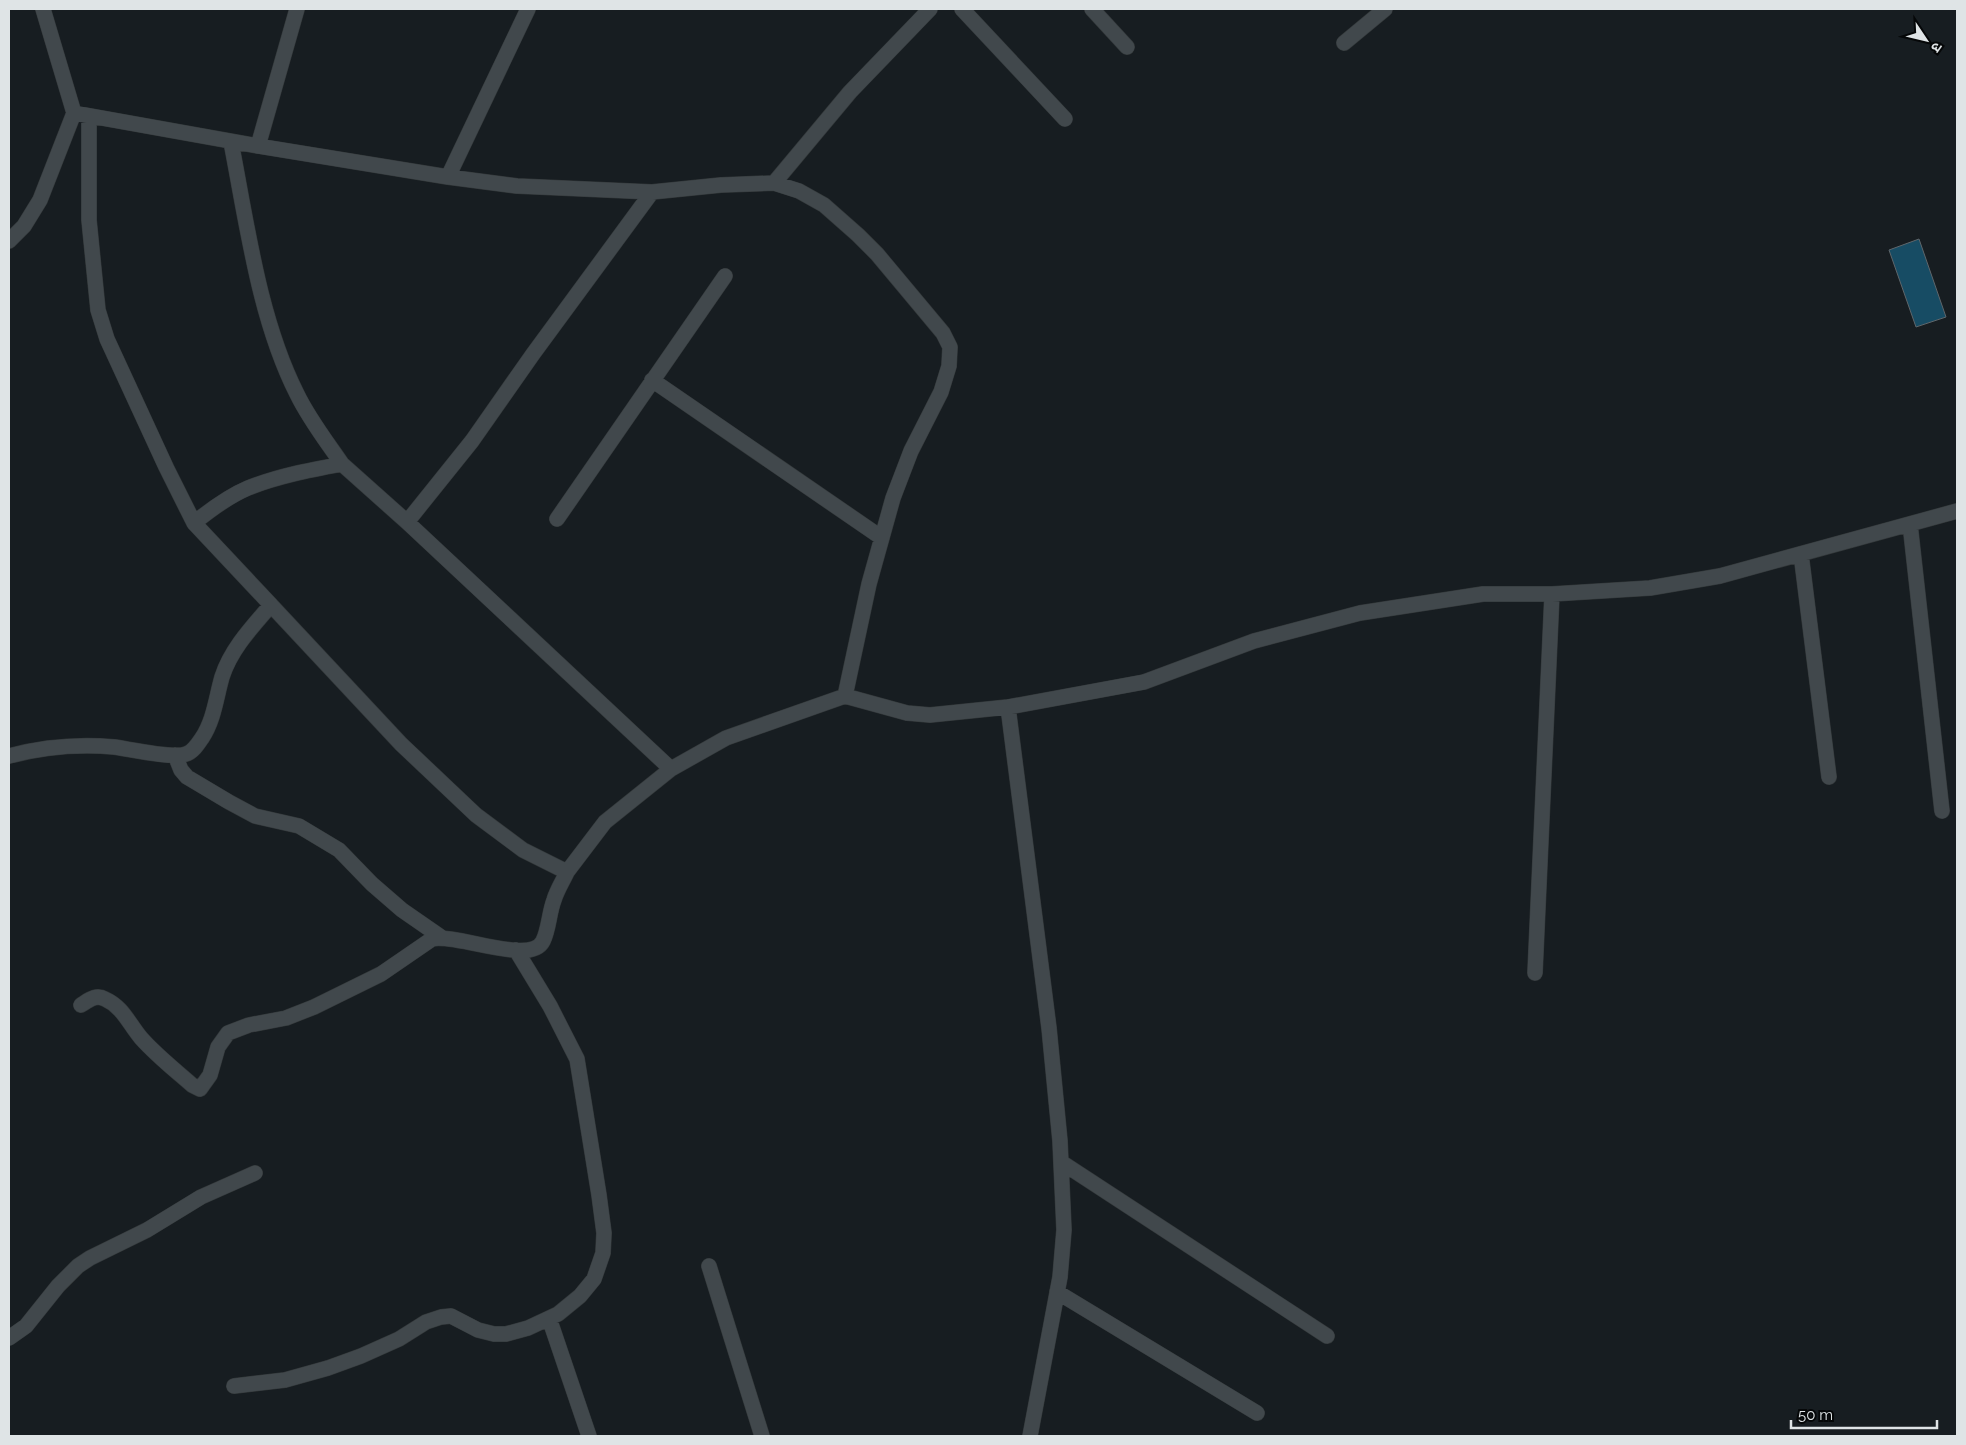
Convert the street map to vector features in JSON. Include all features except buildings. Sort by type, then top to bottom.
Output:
[{"type":"street","points":[[43,9],[81,114],[98,310],[106,339],[194,523],[401,744],[476,816],[523,850],[567,872]]},
{"type":"street","points":[[258,146],[297,9]]},
{"type":"street","points":[[448,177],[528,9]]},
{"type":"street","points":[[774,183],[874,66],[930,9]]},
{"type":"street","points":[[962,9],[1065,119]]},
{"type":"street","points":[[1092,9],[1127,47]]},
{"type":"street","points":[[1344,44],[1385,9]]},
{"type":"street","points":[[81,114],[231,142],[448,177],[517,186],[652,192],[721,185],[774,183],[799,191],[824,205],[877,254],[943,333],[950,347],[949,366],[941,392],[911,451],[893,498],[869,584],[845,696]]},
{"type":"street","points":[[9,241],[24,226],[40,200],[81,114]]},
{"type":"street","points":[[231,142],[261,290],[279,351],[297,395],[342,464],[407,522],[671,769]]},
{"type":"street","points":[[407,522],[472,441],[533,354],[652,192]]},
{"type":"street","points":[[557,519],[725,276]]},
{"type":"street","points":[[652,380],[882,538]]},
{"type":"street","points":[[194,523],[211,509],[248,488],[299,472],[342,464]]},
{"type":"street","points":[[175,755],[181,770],[187,777],[229,802],[254,816],[300,826],[338,850],[372,884],[402,910],[441,937],[532,951],[538,948],[543,941],[554,899],[567,872],[605,822],[671,769],[726,738],[845,696],[907,713],[930,715],[1008,707],[1144,682],[1254,641],[1360,613],[1483,594],[1552,594],[1650,588],[1679,584],[1720,576],[1957,511]]},
{"type":"street","points":[[1910,524],[1942,811]]},
{"type":"street","points":[[1802,554],[1828,777]]},
{"type":"street","points":[[1535,973],[1552,594]]},
{"type":"street","points":[[9,756],[34,749],[77,746],[175,755],[186,754],[192,751],[203,737],[212,717],[227,667],[240,642],[271,606]]},
{"type":"street","points":[[1008,707],[1049,1028],[1061,1162],[1064,1230],[1057,1292],[1030,1436]]},
{"type":"street","points":[[81,1005],[95,997],[105,998],[121,1010],[141,1038],[192,1085],[200,1089],[210,1075],[218,1047],[228,1033],[249,1024],[286,1018],[314,1007],[381,974],[423,945],[441,937]]},
{"type":"street","points":[[234,1386],[285,1380],[336,1365],[384,1346],[426,1322],[441,1317],[451,1316],[478,1330],[494,1334],[506,1334],[558,1314],[580,1296],[594,1279],[603,1252],[604,1233],[577,1059],[550,1006],[516,950]]},
{"type":"street","points":[[1061,1162],[1327,1336]]},
{"type":"street","points":[[9,1338],[26,1326],[70,1274],[90,1258],[147,1230],[202,1197],[255,1174]]},
{"type":"street","points":[[709,1266],[762,1436]]},
{"type":"street","points":[[1057,1292],[1257,1413]]},
{"type":"street","points":[[549,1318],[589,1436]]}]
